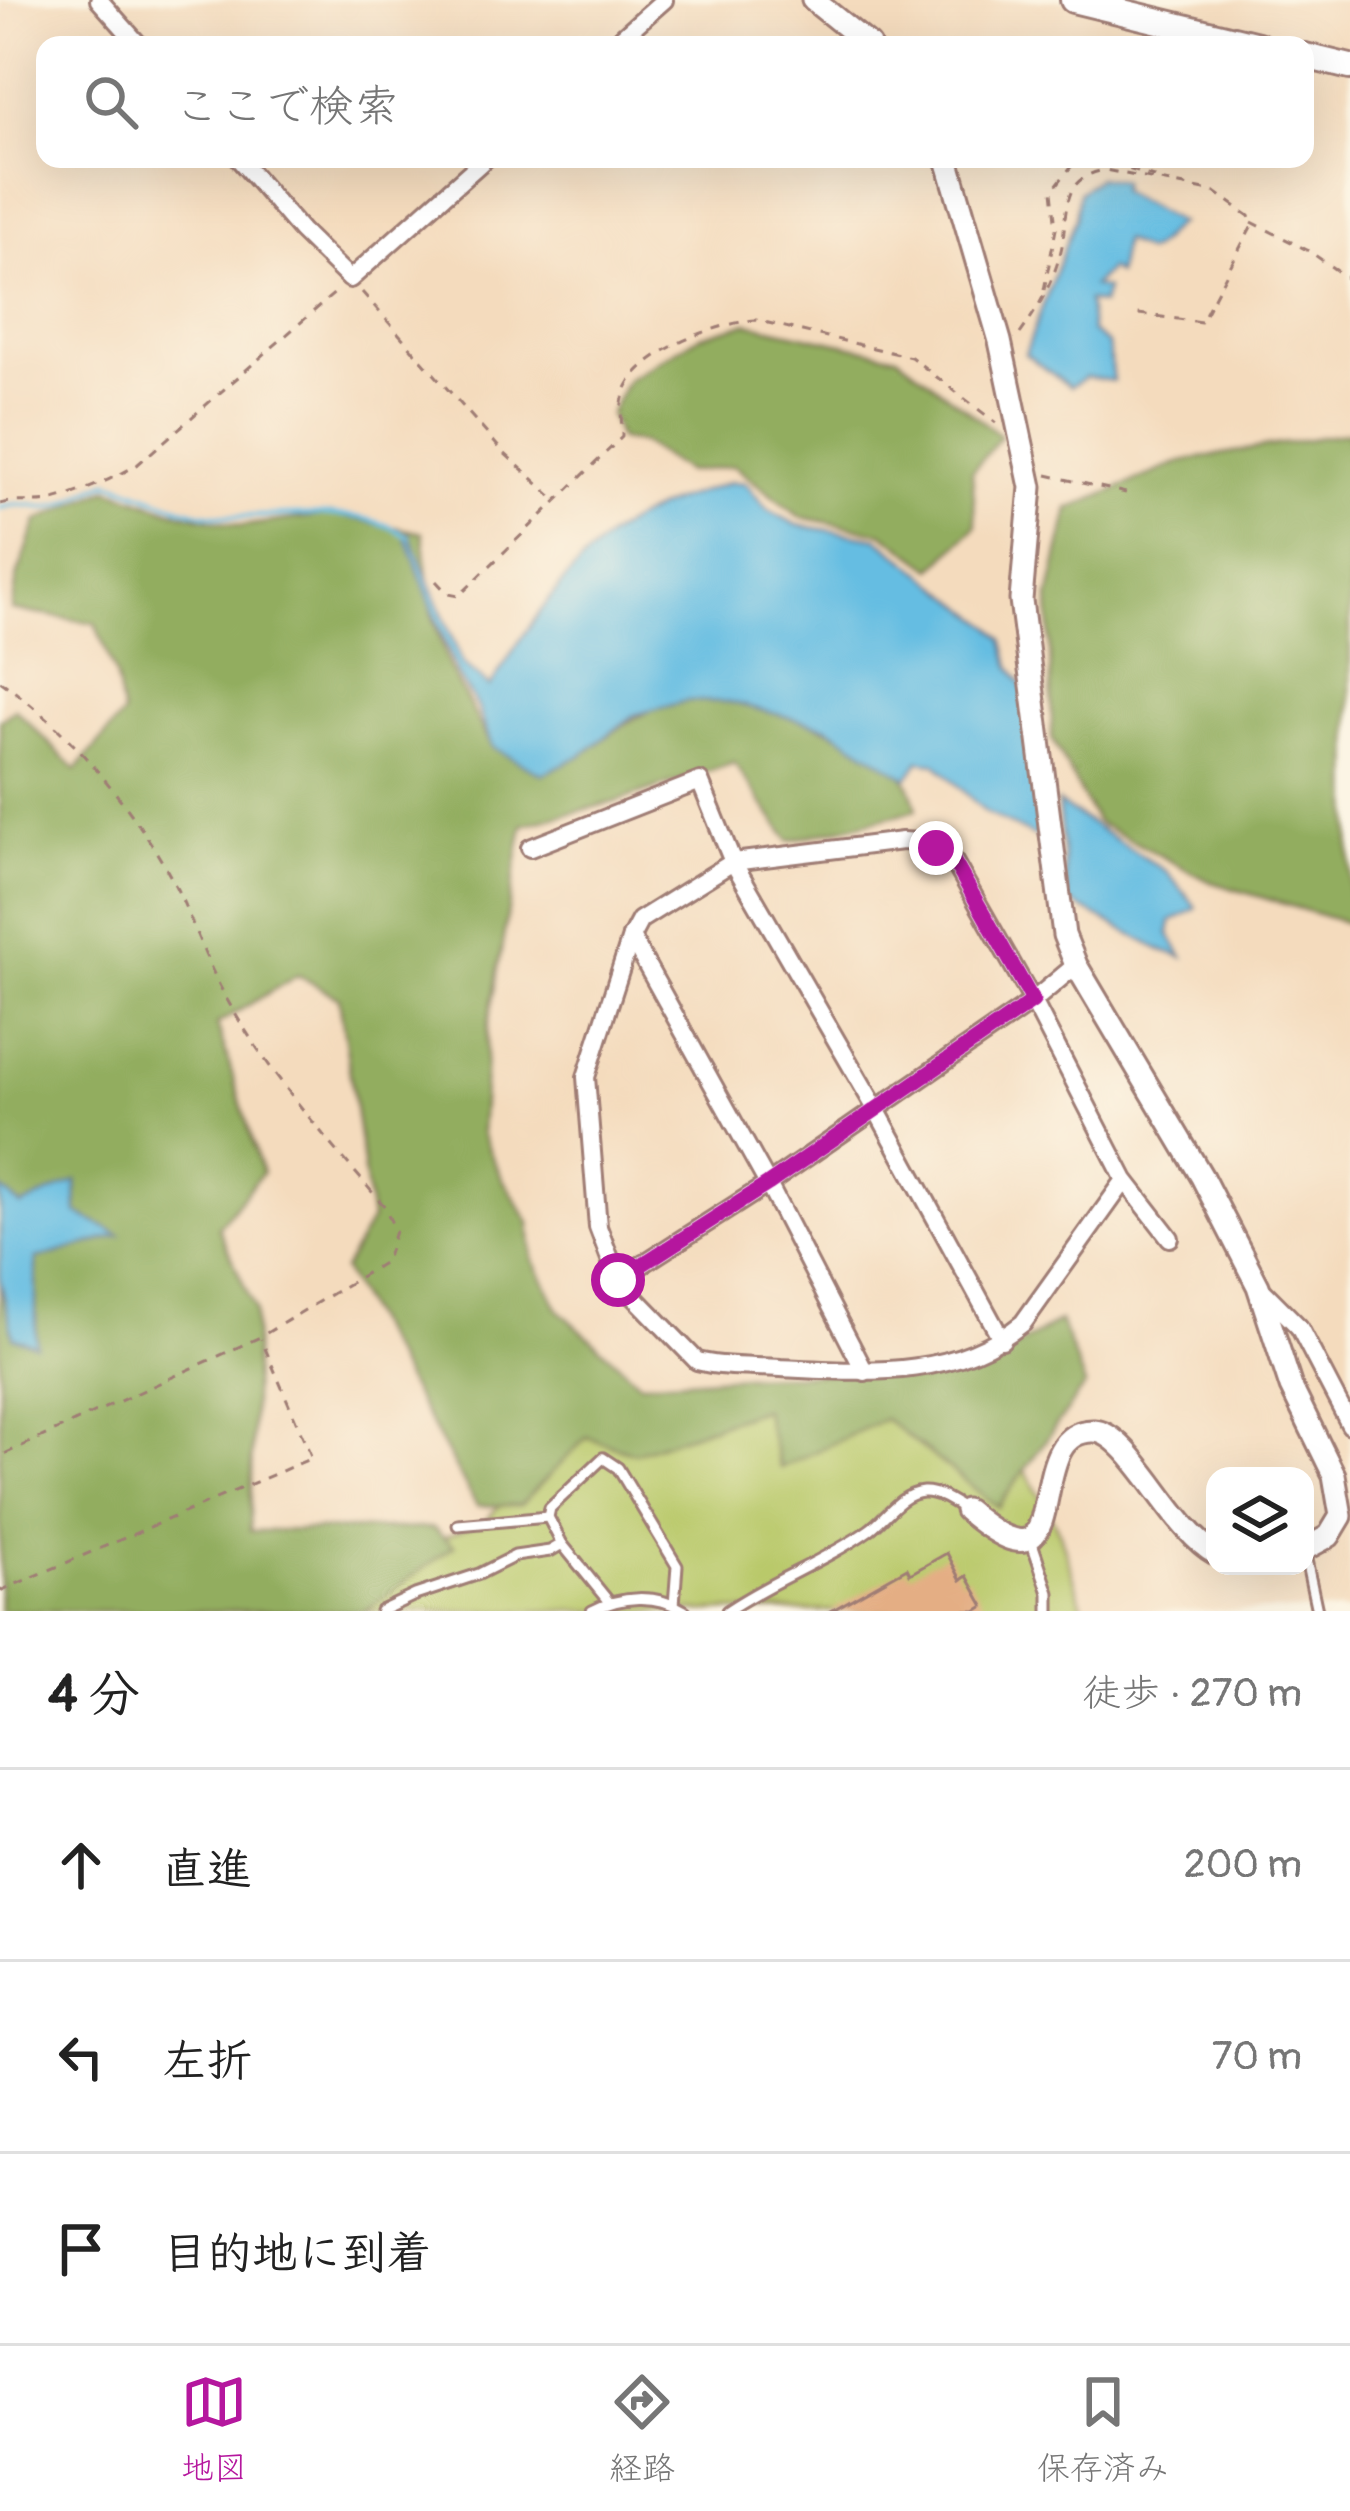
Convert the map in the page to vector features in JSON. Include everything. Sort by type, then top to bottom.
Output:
[{"type":"main road","points":[[1073,0],[1221,36]]},
{"type":"main road","points":[[1314,58],[1350,68]]},
{"type":"street","points":[[99,0],[131,36]]},
{"type":"street","points":[[623,36],[664,0]]},
{"type":"street","points":[[813,0],[858,36]]},
{"type":"street","points":[[247,168],[350,279],[475,168]]},
{"type":"street","points":[[950,168],[1004,362],[1031,487],[1021,601],[1064,935],[1076,965],[1202,1178],[1258,1286],[1291,1388],[1334,1475],[1342,1503],[1341,1516],[1329,1536],[1314,1546]]},
{"type":"street","points":[[530,848],[700,781],[733,862],[1002,1340]]},
{"type":"street","points":[[1125,1180],[1023,1323],[1002,1340],[936,1367],[865,1372],[698,1361],[618,1280],[598,1227],[586,1077],[640,920],[733,862],[902,842],[936,848],[953,860],[1033,1001],[1125,1180],[1170,1238]]},
{"type":"street","points":[[631,938],[768,1184],[865,1372]]},
{"type":"street","points":[[618,1280],[768,1184],[1033,1001],[1076,965]]},
{"type":"street","points":[[1258,1286],[1298,1327],[1350,1425]]},
{"type":"street","points":[[967,1510],[998,1538],[1020,1544],[1031,1540],[1044,1519],[1061,1448],[1092,1431],[1120,1444],[1183,1528],[1206,1545]]},
{"type":"lane","points":[[592,1611],[609,1602],[656,1599],[680,1608],[677,1566],[618,1468],[603,1458],[550,1508],[548,1517],[562,1544],[609,1602]]},
{"type":"lane","points":[[727,1611],[836,1553],[876,1526],[904,1498],[925,1492],[967,1510]]},
{"type":"lane","points":[[458,1525],[548,1517]]},
{"type":"lane","points":[[1031,1540],[1049,1593],[1049,1611]]},
{"type":"lane","points":[[381,1611],[515,1556],[550,1551],[562,1544]]},
{"type":"lane","points":[[1310,1575],[1317,1611]]},
{"type":"path","points":[[1043,297],[1056,229],[1052,191],[1070,168]]},
{"type":"path","points":[[1133,168],[1164,181]]},
{"type":"path","points":[[1004,362],[1043,297],[1061,252],[1069,198],[1080,179],[1105,170],[1215,192],[1250,221],[1309,251],[1350,280]]},
{"type":"path","points":[[1131,313],[1201,322],[1250,221]]},
{"type":"path","points":[[0,504],[18,499],[46,501],[117,477],[137,465],[350,279],[502,451],[557,501]]},
{"type":"path","points":[[436,581],[448,594],[459,596],[622,436],[622,394],[643,365],[684,340],[730,322],[755,320],[911,357],[1000,427],[1020,434]]},
{"type":"path","points":[[1028,470],[1130,494]]},
{"type":"path","points":[[0,680],[100,774],[167,870],[225,996],[280,1082],[385,1207],[395,1231],[386,1261],[260,1337],[0,1456]]},
{"type":"path","points":[[0,1591],[312,1458],[260,1337]]},
{"type":"green space","points":[[747,323],[897,356],[1001,436],[972,471],[976,526],[933,569],[883,533],[800,517],[734,466],[687,472],[642,443],[619,439],[610,414],[627,380],[700,336]]},
{"type":"green space","points":[[1350,432],[1350,924],[1211,882],[1096,822],[1052,739],[1049,598],[1069,509],[1183,461]]},
{"type":"green space","points":[[108,489],[172,511],[241,526],[332,514],[423,533],[433,617],[449,667],[492,747],[582,755],[644,713],[672,703],[713,700],[772,710],[832,731],[903,776],[917,810],[789,841],[734,763],[615,802],[523,825],[488,1025],[481,1133],[530,1223],[533,1259],[559,1310],[640,1383],[979,1369],[1060,1321],[1085,1385],[998,1507],[885,1419],[780,1468],[763,1409],[635,1453],[587,1437],[520,1505],[477,1506],[343,1270],[371,1220],[339,998],[298,975],[217,1024],[262,1173],[218,1227],[255,1310],[250,1531],[433,1528],[454,1546],[365,1611],[0,1611],[0,720],[15,709],[76,770],[123,715],[115,673],[95,623],[12,610],[17,577],[37,521]]},
{"type":"green space","points":[[719,1398],[882,1405],[1016,1454],[1060,1533],[1084,1611],[178,1611],[360,1571],[485,1521],[579,1419]]},
{"type":"water","points":[[1098,177],[1121,181],[1120,191],[1179,223],[1146,252],[1123,240],[1117,274],[1109,269],[1093,286],[1106,289],[1102,304],[1088,301],[1091,332],[1108,344],[1113,381],[1086,377],[1070,387],[1025,354],[1075,219],[1079,192]]},
{"type":"water","points":[[731,482],[745,483],[767,509],[797,525],[877,538],[1003,639],[1010,666],[1028,694],[1044,830],[1036,837],[986,813],[935,763],[919,761],[907,778],[827,727],[729,702],[687,701],[634,715],[582,755],[542,774],[492,747],[478,708],[456,672],[405,535],[409,533],[463,664],[490,687],[551,598],[607,538],[652,511]]},
{"type":"water","points":[[1058,803],[1167,872],[1197,908],[1171,922],[1169,934],[1183,957],[1068,901]]},
{"type":"water","points":[[76,1181],[77,1213],[120,1235],[36,1259],[36,1345],[13,1337],[0,1279],[0,1188],[21,1206]]},
{"type":"building","points":[[947,1553],[961,1580],[967,1576],[984,1606],[976,1611],[831,1611],[907,1568],[910,1574]]},
{"type":"waterway","points":[[0,508],[59,505],[109,482],[207,514],[336,515],[386,525],[409,537]]},
{"type":"route","points":[[618,1280],[768,1184],[1033,1001],[953,860],[936,848]]}]
